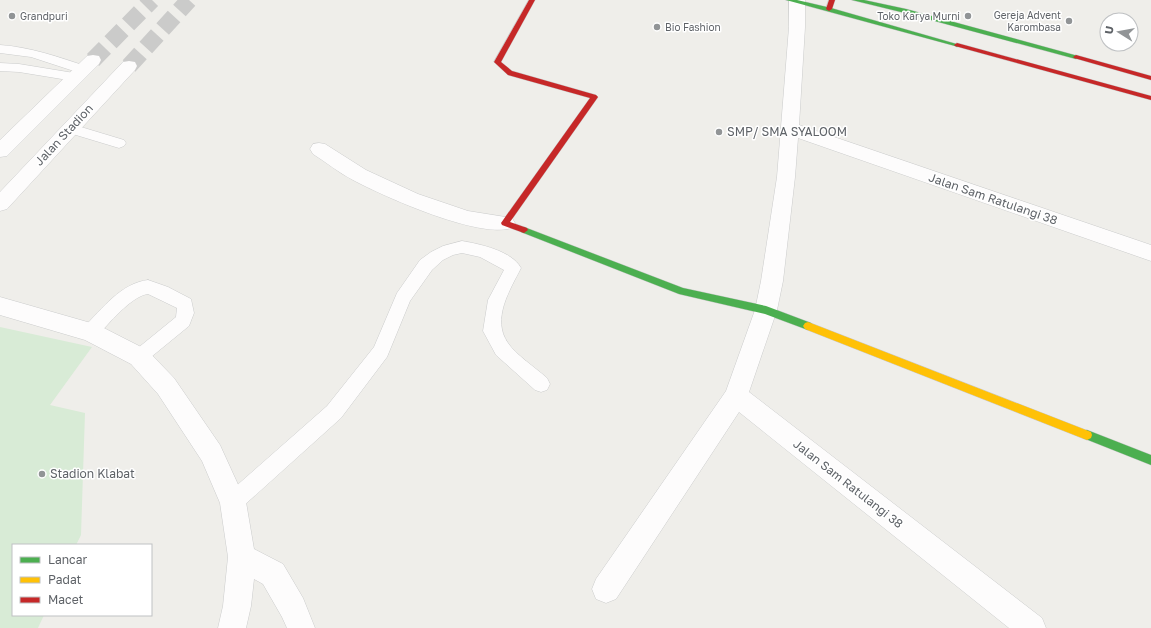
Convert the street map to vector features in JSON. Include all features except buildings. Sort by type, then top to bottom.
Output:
[{"type":"main road","points":[[532,0],[497,62],[510,72],[594,96],[505,223],[682,292],[766,310],[1151,460]]},
{"type":"main road","points":[[855,0],[913,13],[1151,78]]},
{"type":"main road","points":[[794,1],[831,5],[1151,98]]},
{"type":"street","points":[[606,589],[736,396],[766,310],[772,281],[786,178],[797,27],[794,1]]},
{"type":"street","name":"Jalan Stadion","points":[[0,204],[128,66]]},
{"type":"street","points":[[0,151],[84,69]]},
{"type":"street","name":"Jalan Sam Ratulangi 38","points":[[790,129],[859,151],[1151,252]]},
{"type":"street","points":[[319,149],[359,175],[411,199],[467,218],[505,223]]},
{"type":"street","points":[[0,306],[90,332],[106,339],[139,357],[166,386],[212,453],[233,502],[242,557],[237,606],[232,628]]},
{"type":"street","name":"Jalan Sam Ratulangi 38","points":[[736,396],[1032,628]]},
{"type":"street","points":[[242,557],[273,574],[293,608],[301,628]]},
{"type":"lane","points":[[0,49],[10,49],[38,55],[84,69]]},
{"type":"lane","points":[[0,67],[84,69]]},
{"type":"lane","points":[[71,128],[119,143]]},
{"type":"lane","points":[[233,502],[334,412],[381,352],[403,298],[426,265],[437,256],[448,250],[462,247],[483,251],[500,259],[513,268],[496,300],[492,331],[502,350],[541,384]]},
{"type":"lane","points":[[90,332],[132,292],[142,286],[149,287],[185,304],[186,313],[183,321],[139,357]]},
{"type":"green space","name":"Stadion Klabat","points":[[0,327],[92,347],[50,405],[85,413],[81,535],[76,544],[12,544],[12,616],[44,616],[38,628],[0,628]]},
{"type":"tunnel","points":[[93,60],[152,0]]},
{"type":"tunnel","points":[[129,66],[189,0]]},
{"type":"traffic: fast","points":[[789,0],[829,9],[957,45]]},
{"type":"traffic: fast","points":[[855,0],[906,11],[1076,57]]},
{"type":"traffic: fast","points":[[524,230],[682,291],[766,310],[808,326]]},
{"type":"traffic: fast","points":[[1087,435],[1151,460]]},
{"type":"traffic: slow","points":[[808,326],[1087,435]]},
{"type":"traffic: jam","points":[[524,230],[505,223],[594,97],[510,73],[497,62],[532,0]]},
{"type":"traffic: jam","points":[[829,9],[832,0]]},
{"type":"traffic: jam","points":[[957,45],[1151,98]]},
{"type":"traffic: jam","points":[[1076,57],[1151,78]]},
{"type":"place","name":"Grandpuri","points":[[12,16]]},
{"type":"place","name":"Toko Karya Murni","points":[[968,16]]},
{"type":"place","name":"Gereja Advent Karombasa","points":[[1069,21]]},
{"type":"place","name":"Bio Fashion","points":[[657,27]]},
{"type":"place","name":"SMP/ SMA SYALOOM","points":[[719,132]]},
{"type":"place","name":"Stadion Klabat","points":[[42,474]]}]
